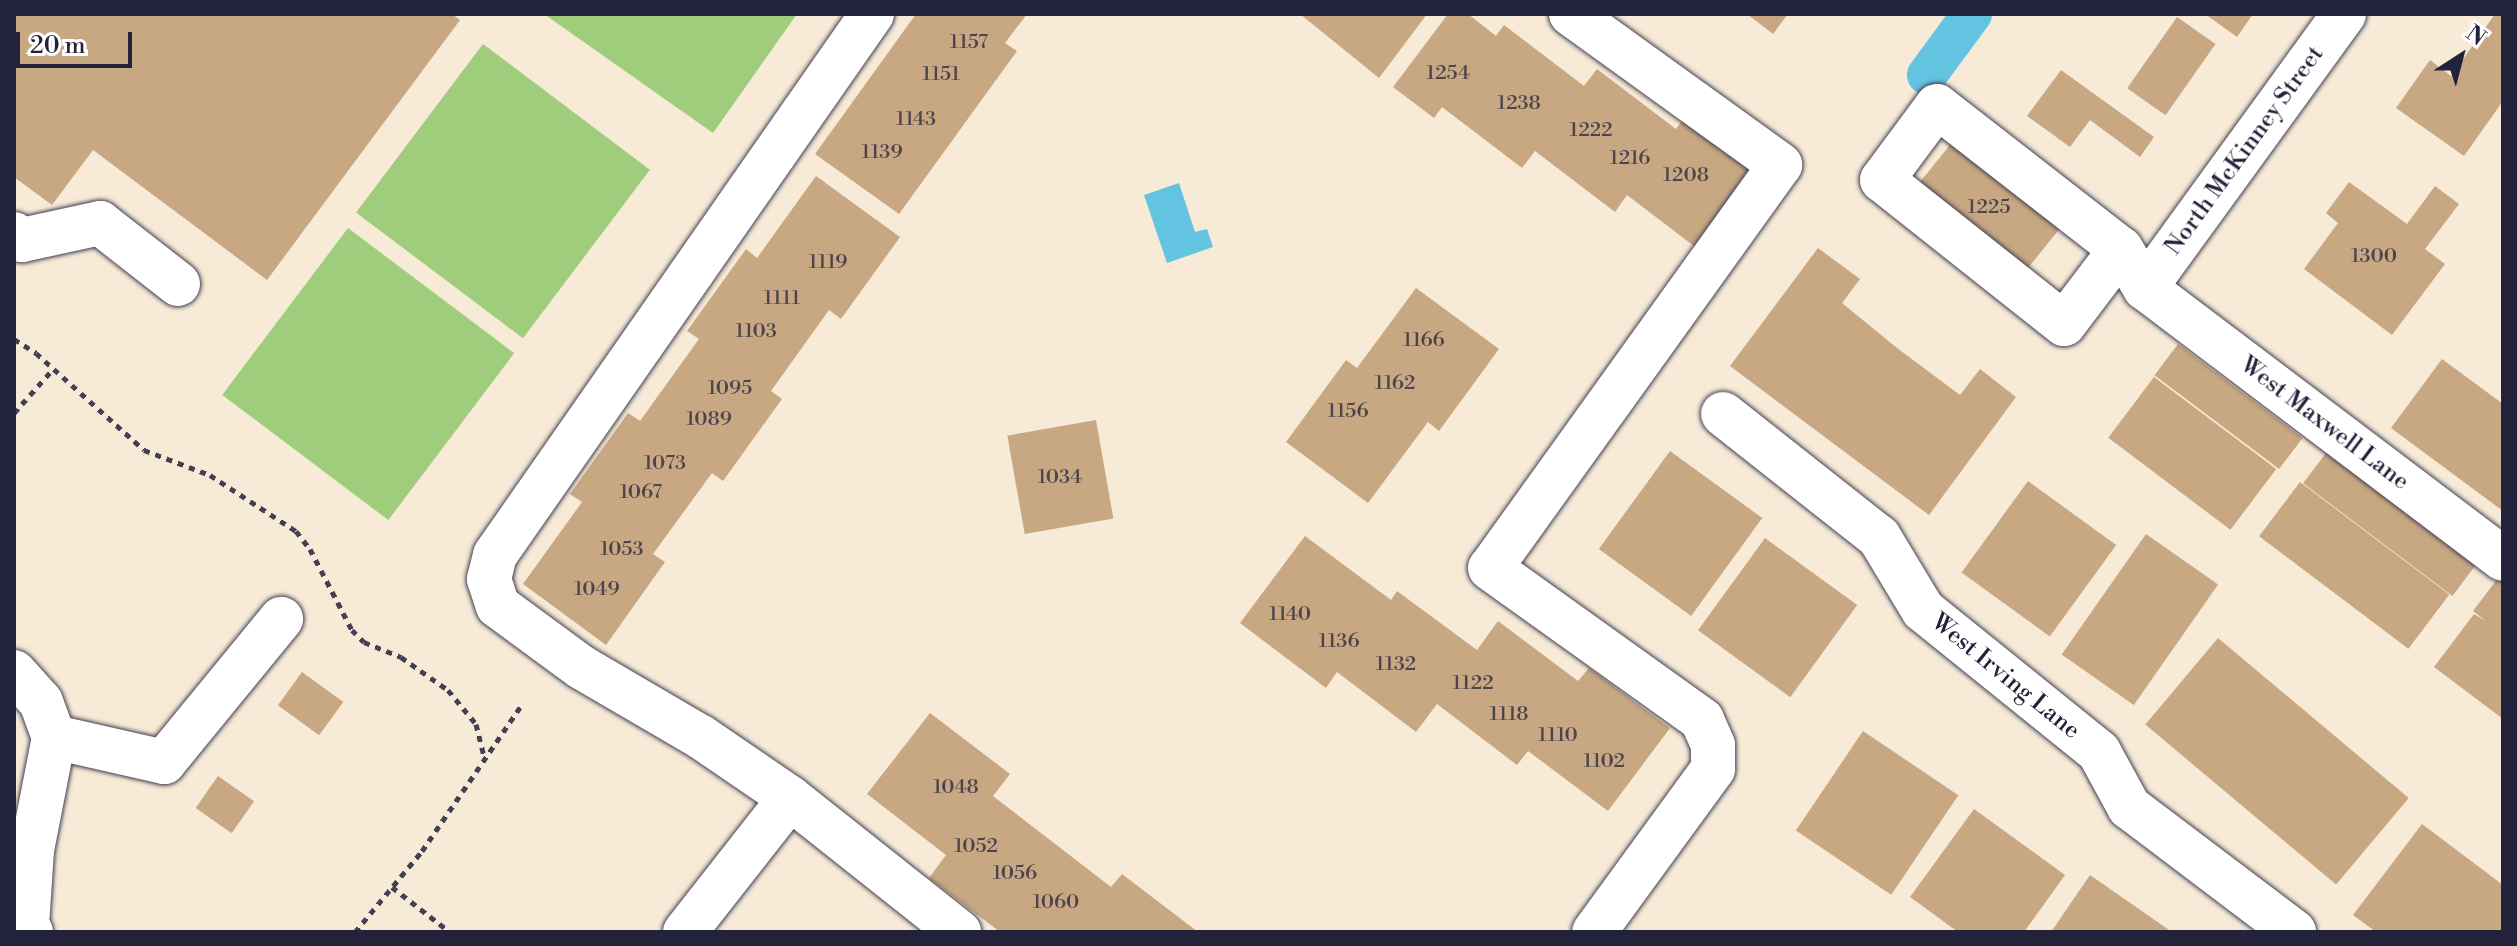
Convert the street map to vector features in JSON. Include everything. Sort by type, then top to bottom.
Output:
[{"type":"street","points":[[872,14],[495,555],[489,579],[498,606],[581,667],[701,737],[790,798],[959,932]]},
{"type":"street","points":[[1571,14],[1780,165],[1490,568],[1702,720],[1713,745],[1713,769],[1594,932]]},
{"type":"street","name":"North McKinney Street","points":[[2145,288],[2344,14]]},
{"type":"street","points":[[2121,249],[2064,324],[1882,180],[1937,106],[2121,249],[2145,288]]},
{"type":"street","points":[[14,234],[22,240],[100,223],[178,284]]},
{"type":"street","name":"West Maxwell Lane","points":[[2145,288],[2503,559]]},
{"type":"street","name":"West Irving Lane","points":[[1723,414],[1879,537],[1923,610],[2099,752],[2129,807],[2294,932]]},
{"type":"street","points":[[54,737],[164,762],[281,619]]},
{"type":"street","points":[[14,672],[41,702],[54,737],[32,850],[24,930]]},
{"type":"street","points":[[685,932],[790,798]]},
{"type":"path","points":[[14,339],[53,369],[144,450],[210,475],[296,531],[310,549],[352,630],[364,642],[401,657],[448,690],[476,724],[484,757]]},
{"type":"path","points":[[14,413],[53,369]]},
{"type":"path","points":[[355,932],[422,851],[523,703]]},
{"type":"path","points":[[392,887],[450,932]]},
{"type":"green space","points":[[544,14],[797,14],[713,133]]},
{"type":"green space","points":[[483,44],[650,170],[523,338],[356,213]]},
{"type":"green space","points":[[348,228],[514,353],[388,520],[222,395]]},
{"type":"water","points":[[1179,183],[1195,232],[1207,229],[1213,247],[1167,263],[1144,195]]},
{"type":"building","points":[[14,14],[452,14],[460,20],[267,280],[93,150],[52,205],[14,177]]},
{"type":"building","points":[[916,14],[1027,14],[1005,43],[1017,51],[899,214],[815,154]]},
{"type":"building","points":[[1300,14],[1427,14],[1379,78]]},
{"type":"building","points":[[1448,14],[1468,14],[1496,36],[1504,25],[1584,86],[1597,69],[1676,129],[1689,112],[1770,173],[1707,256],[1627,195],[1615,212],[1535,151],[1522,168],[1442,107],[1434,118],[1393,87]]},
{"type":"building","points":[[1747,14],[1788,14],[1773,34]]},
{"type":"building","points":[[2205,14],[2253,14],[2237,37]]},
{"type":"building","points":[[2495,14],[2503,14],[2503,101],[2464,156],[2396,108],[2430,60],[2451,76]]},
{"type":"building","points":[[2177,17],[2216,44],[2166,115],[2127,88]]},
{"type":"building","points":[[2061,70],[2154,137],[2140,157],[2090,120],[2070,147],[2027,116]]},
{"type":"building","points":[[1954,140],[2061,227],[2022,276],[1914,189]]},
{"type":"building","points":[[816,176],[900,237],[841,319],[829,310],[771,391],[782,399],[723,481],[712,473],[653,554],[665,562],[606,645],[523,584],[582,502],[570,494],[628,413],[640,421],[699,339],[687,331],[746,249],[757,258]]},
{"type":"building","points":[[2349,182],[2407,224],[2435,186],[2459,204],[2425,249],[2445,264],[2392,335],[2304,269],[2338,223],[2326,213]]},
{"type":"building","points":[[1818,248],[1860,279],[1842,303],[1897,348],[1960,395],[1980,369],[2016,397],[1929,515],[1730,366]]},
{"type":"building","points":[[1416,288],[1499,349],[1439,431],[1428,422],[1368,503],[1286,442],[1346,360],[1357,368]]},
{"type":"building","points":[[2178,344],[2303,438],[2279,469],[2155,375]]},
{"type":"building","points":[[2442,359],[2503,404],[2503,511],[2391,428]]},
{"type":"building","points":[[2154,377],[2276,469],[2230,530],[2108,438]]},
{"type":"building","points":[[1096,420],[1113,518],[1025,534],[1007,436]]},
{"type":"building","points":[[2329,449],[2478,562],[2452,596],[2303,483]]},
{"type":"building","points":[[1670,451],[1762,518],[1691,616],[1599,549]]},
{"type":"building","points":[[2028,481],[2116,545],[2050,636],[1962,572]]},
{"type":"building","points":[[2300,482],[2449,595],[2408,649],[2259,536]]},
{"type":"building","points":[[2146,534],[2218,584],[2134,705],[2062,654]]},
{"type":"building","points":[[1305,536],[1391,600],[1397,591],[1477,650],[1498,621],[1578,681],[1589,668],[1670,728],[1608,811],[1528,751],[1517,765],[1437,704],[1416,732],[1337,672],[1326,688],[1240,623]]},
{"type":"building","points":[[1765,538],[1857,605],[1790,697],[1698,630]]},
{"type":"building","points":[[2498,578],[2503,582],[2503,719],[2434,667],[2474,614],[2486,621],[2473,611]]},
{"type":"building","points":[[2218,638],[2409,798],[2336,885],[2145,725]]},
{"type":"building","points":[[302,672],[343,702],[319,735],[278,705]]},
{"type":"building","points":[[930,713],[1010,774],[993,796],[1111,887],[1122,874],[1198,932],[1000,932],[929,878],[946,855],[867,794]]},
{"type":"building","points":[[1863,731],[1958,795],[1891,895],[1796,830]]},
{"type":"building","points":[[218,776],[254,801],[232,833],[196,808]]},
{"type":"building","points":[[1974,809],[2065,875],[2024,932],[1958,932],[1910,897]]},
{"type":"building","points":[[2422,824],[2503,885],[2503,932],[2376,932],[2353,915]]},
{"type":"building","points":[[2090,875],[2172,932],[2051,932]]},
{"type":"waterway","points":[[1927,75],[1972,14]]}]
